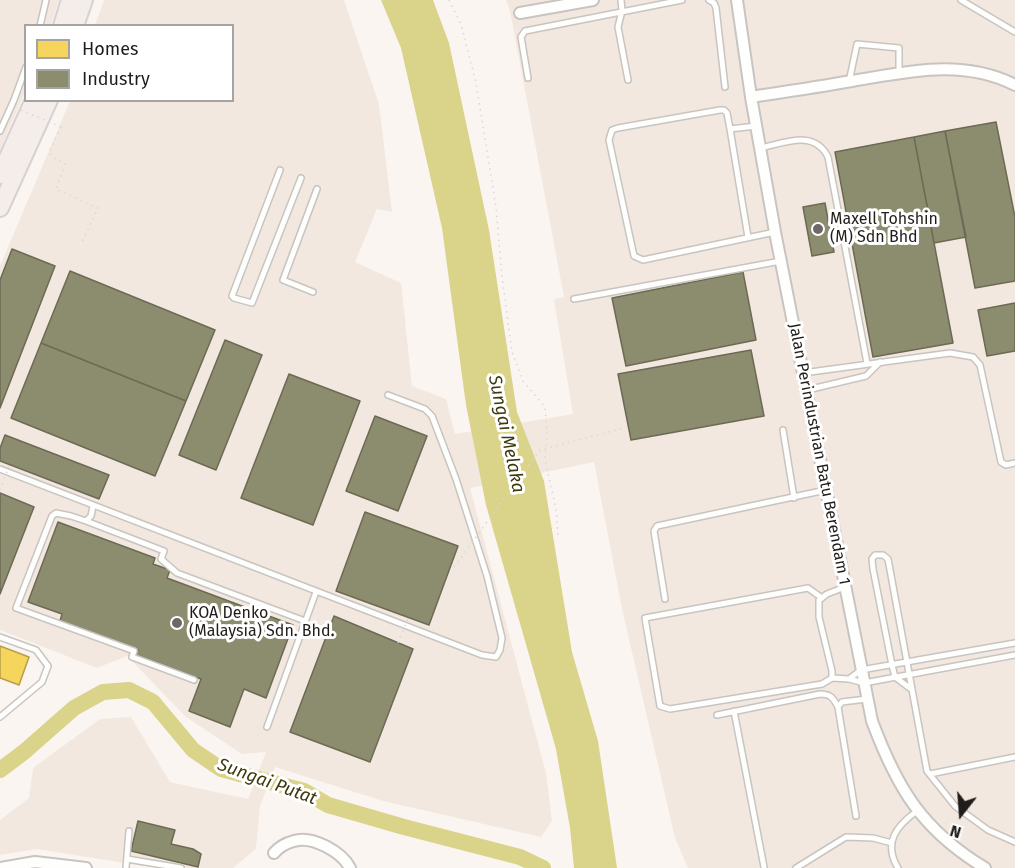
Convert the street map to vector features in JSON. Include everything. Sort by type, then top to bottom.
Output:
[{"type":"main road","points":[[63,24],[70,0]]},
{"type":"main road","points":[[76,24],[84,0]]},
{"type":"main road","points":[[0,207],[48,102]]},
{"type":"main road","points":[[0,175],[28,105]]},
{"type":"street","points":[[520,13],[593,0]]},
{"type":"street","name":"Jalan Perindustrian Batu Berendam 1","points":[[737,0],[750,98],[775,232],[872,721],[882,747],[916,811],[947,841],[985,868]]},
{"type":"street","points":[[750,98],[925,70],[961,69],[989,75],[1015,86]]},
{"type":"street","points":[[274,853],[286,844],[305,839],[338,853],[350,868]]},
{"type":"street","points":[[0,868],[35,862],[86,868]]},
{"type":"lane","points":[[40,24],[46,0]]},
{"type":"lane","points":[[621,0],[622,11],[618,27],[628,80]]},
{"type":"lane","points":[[528,78],[521,37],[525,31],[682,0]]},
{"type":"lane","points":[[709,0],[716,8],[725,87]]},
{"type":"lane","points":[[961,0],[1015,32]]},
{"type":"lane","points":[[849,82],[857,44],[899,48],[899,73]]},
{"type":"lane","points":[[0,131],[24,72]]},
{"type":"lane","points":[[748,237],[727,113],[720,110],[612,130],[609,140],[633,256],[637,259],[775,232]]},
{"type":"lane","points":[[730,129],[756,126]]},
{"type":"lane","points":[[760,148],[807,139],[814,141],[828,157],[867,363]]},
{"type":"lane","points":[[280,170],[232,296],[234,298],[252,303],[301,178]]},
{"type":"lane","points":[[313,292],[283,280],[317,189]]},
{"type":"lane","points":[[574,299],[782,261]]},
{"type":"lane","points":[[803,373],[950,353],[973,357],[981,365],[1001,462],[1006,465],[1015,463]]},
{"type":"lane","points":[[806,390],[866,376],[881,361]]},
{"type":"lane","points":[[0,469],[482,655],[496,657],[502,638],[487,576],[456,479],[432,416],[425,409],[388,395]]},
{"type":"lane","points":[[783,430],[794,498]]},
{"type":"lane","points":[[665,599],[654,531],[657,526],[826,490]]},
{"type":"lane","points":[[86,521],[93,506]]},
{"type":"lane","points":[[194,680],[132,657],[134,651],[16,608],[52,516],[56,513],[71,516],[164,551],[161,560],[177,573],[305,621]]},
{"type":"lane","points":[[911,689],[895,677],[873,568],[872,559],[875,555],[883,555],[888,559],[927,771],[956,806],[988,830],[1015,842]]},
{"type":"lane","points":[[832,678],[819,617],[819,600],[845,587]]},
{"type":"lane","points":[[822,598],[808,588],[648,616],[645,620],[659,703],[665,709],[822,684],[832,678],[864,683],[1015,654]]},
{"type":"lane","points":[[267,727],[316,592]]},
{"type":"lane","points":[[0,637],[36,650],[48,666],[42,682],[0,717]]},
{"type":"lane","points":[[849,679],[861,670],[1015,643]]},
{"type":"lane","points":[[717,715],[820,694],[833,697],[838,707],[856,816]]},
{"type":"lane","points":[[838,707],[842,702],[867,699]]},
{"type":"lane","points":[[734,711],[764,867]]},
{"type":"lane","points":[[930,774],[1015,757]]},
{"type":"lane","points":[[898,868],[892,859],[892,843],[898,827],[916,811]]},
{"type":"lane","points":[[126,868],[129,831]]},
{"type":"lane","points":[[796,868],[846,837],[858,836],[892,843]]},
{"type":"lane","points":[[126,859],[181,868]]},
{"type":"path","points":[[449,0],[461,24],[476,83],[496,207],[502,277],[513,352],[523,381],[545,407],[547,432],[545,460],[556,509],[558,536]]},
{"type":"path","points":[[28,105],[61,127],[49,152],[52,158],[65,164],[56,189],[98,208],[82,242]]},
{"type":"path","points":[[454,567],[540,450],[628,427]]},
{"type":"path","points":[[0,490],[10,464]]},
{"type":"path","points":[[398,643],[408,618]]},
{"type":"shaded area","points":[[0,0],[59,0],[51,24],[24,24],[24,94],[0,150]]},
{"type":"shaded area","points":[[104,0],[344,0],[379,104],[392,212],[377,209],[355,262],[401,283],[412,386],[446,399],[455,434],[573,414],[554,299],[564,297],[510,11],[506,0],[1015,0],[1015,868],[688,868],[675,838],[622,609],[594,462],[470,488],[546,773],[552,821],[541,837],[383,801],[275,767],[260,806],[256,849],[233,868],[156,868],[37,849],[0,855],[0,820],[29,798],[33,768],[100,719],[131,717],[170,782],[248,799],[266,752],[242,754],[186,717],[127,656],[97,668],[0,630],[0,266],[70,102],[234,102],[234,24],[95,24]]},
{"type":"water","name":"Sungai Melaka","points":[[381,0],[433,0],[449,43],[489,230],[517,412],[544,481],[572,652],[598,741],[617,868],[574,868],[570,828],[556,749],[486,505],[466,405],[442,228],[401,48]]},
{"type":"building: Homes","points":[[0,646],[29,657],[19,685],[0,678]]},
{"type":"building: Industry","points":[[996,122],[1015,217],[1015,281],[975,288],[945,131]]},
{"type":"building: Industry","points":[[945,131],[966,237],[934,243],[914,137]]},
{"type":"building: Industry","points":[[914,137],[953,343],[873,357],[835,152]]},
{"type":"building: Industry","name":"Maxell Tohshin (M) Sdn Bhd","points":[[825,203],[834,252],[812,256],[803,207]]},
{"type":"building: Industry","points":[[12,249],[55,266],[0,408],[0,280]]},
{"type":"building: Industry","points":[[70,271],[215,330],[186,401],[41,343]]},
{"type":"building: Industry","points":[[743,272],[756,340],[626,366],[612,298]]},
{"type":"building: Industry","points":[[1015,303],[1015,351],[987,356],[978,310]]},
{"type":"building: Industry","points":[[225,340],[262,355],[216,470],[179,455]]},
{"type":"building: Industry","points":[[41,343],[186,401],[155,476],[11,418]]},
{"type":"building: Industry","points":[[751,350],[764,416],[631,440],[618,374]]},
{"type":"building: Industry","points":[[289,374],[360,401],[313,525],[241,498]]},
{"type":"building: Industry","points":[[375,416],[427,436],[398,511],[346,491]]},
{"type":"building: Industry","points":[[5,435],[109,475],[99,499],[0,461],[0,448]]},
{"type":"building: Industry","points":[[0,493],[34,507],[0,594]]},
{"type":"building: Industry","points":[[365,512],[458,546],[429,625],[336,591]]},
{"type":"building: Industry","name":"KOA Denko (Malaysia) Sdn. Bhd.","points":[[58,522],[155,558],[153,564],[170,570],[167,578],[293,625],[266,698],[244,689],[230,727],[189,711],[201,679],[136,655],[138,650],[60,621],[62,614],[28,602]]},
{"type":"building: Industry","points":[[334,616],[413,649],[370,762],[290,732]]},
{"type":"building: Industry","points":[[138,821],[175,830],[171,844],[193,849],[201,854],[198,867],[131,851]]},
{"type":"waterway","name":"Sungai Putat","points":[[0,770],[74,708],[103,692],[129,690],[153,702],[193,750],[221,769],[304,791],[328,805],[520,857],[543,868]]},
{"type":"place","name":"Maxell Tohshin (M) Sdn Bhd","points":[[818,229]]},
{"type":"place","name":"KOA Denko (Malaysia) Sdn. Bhd.","points":[[177,623]]}]
